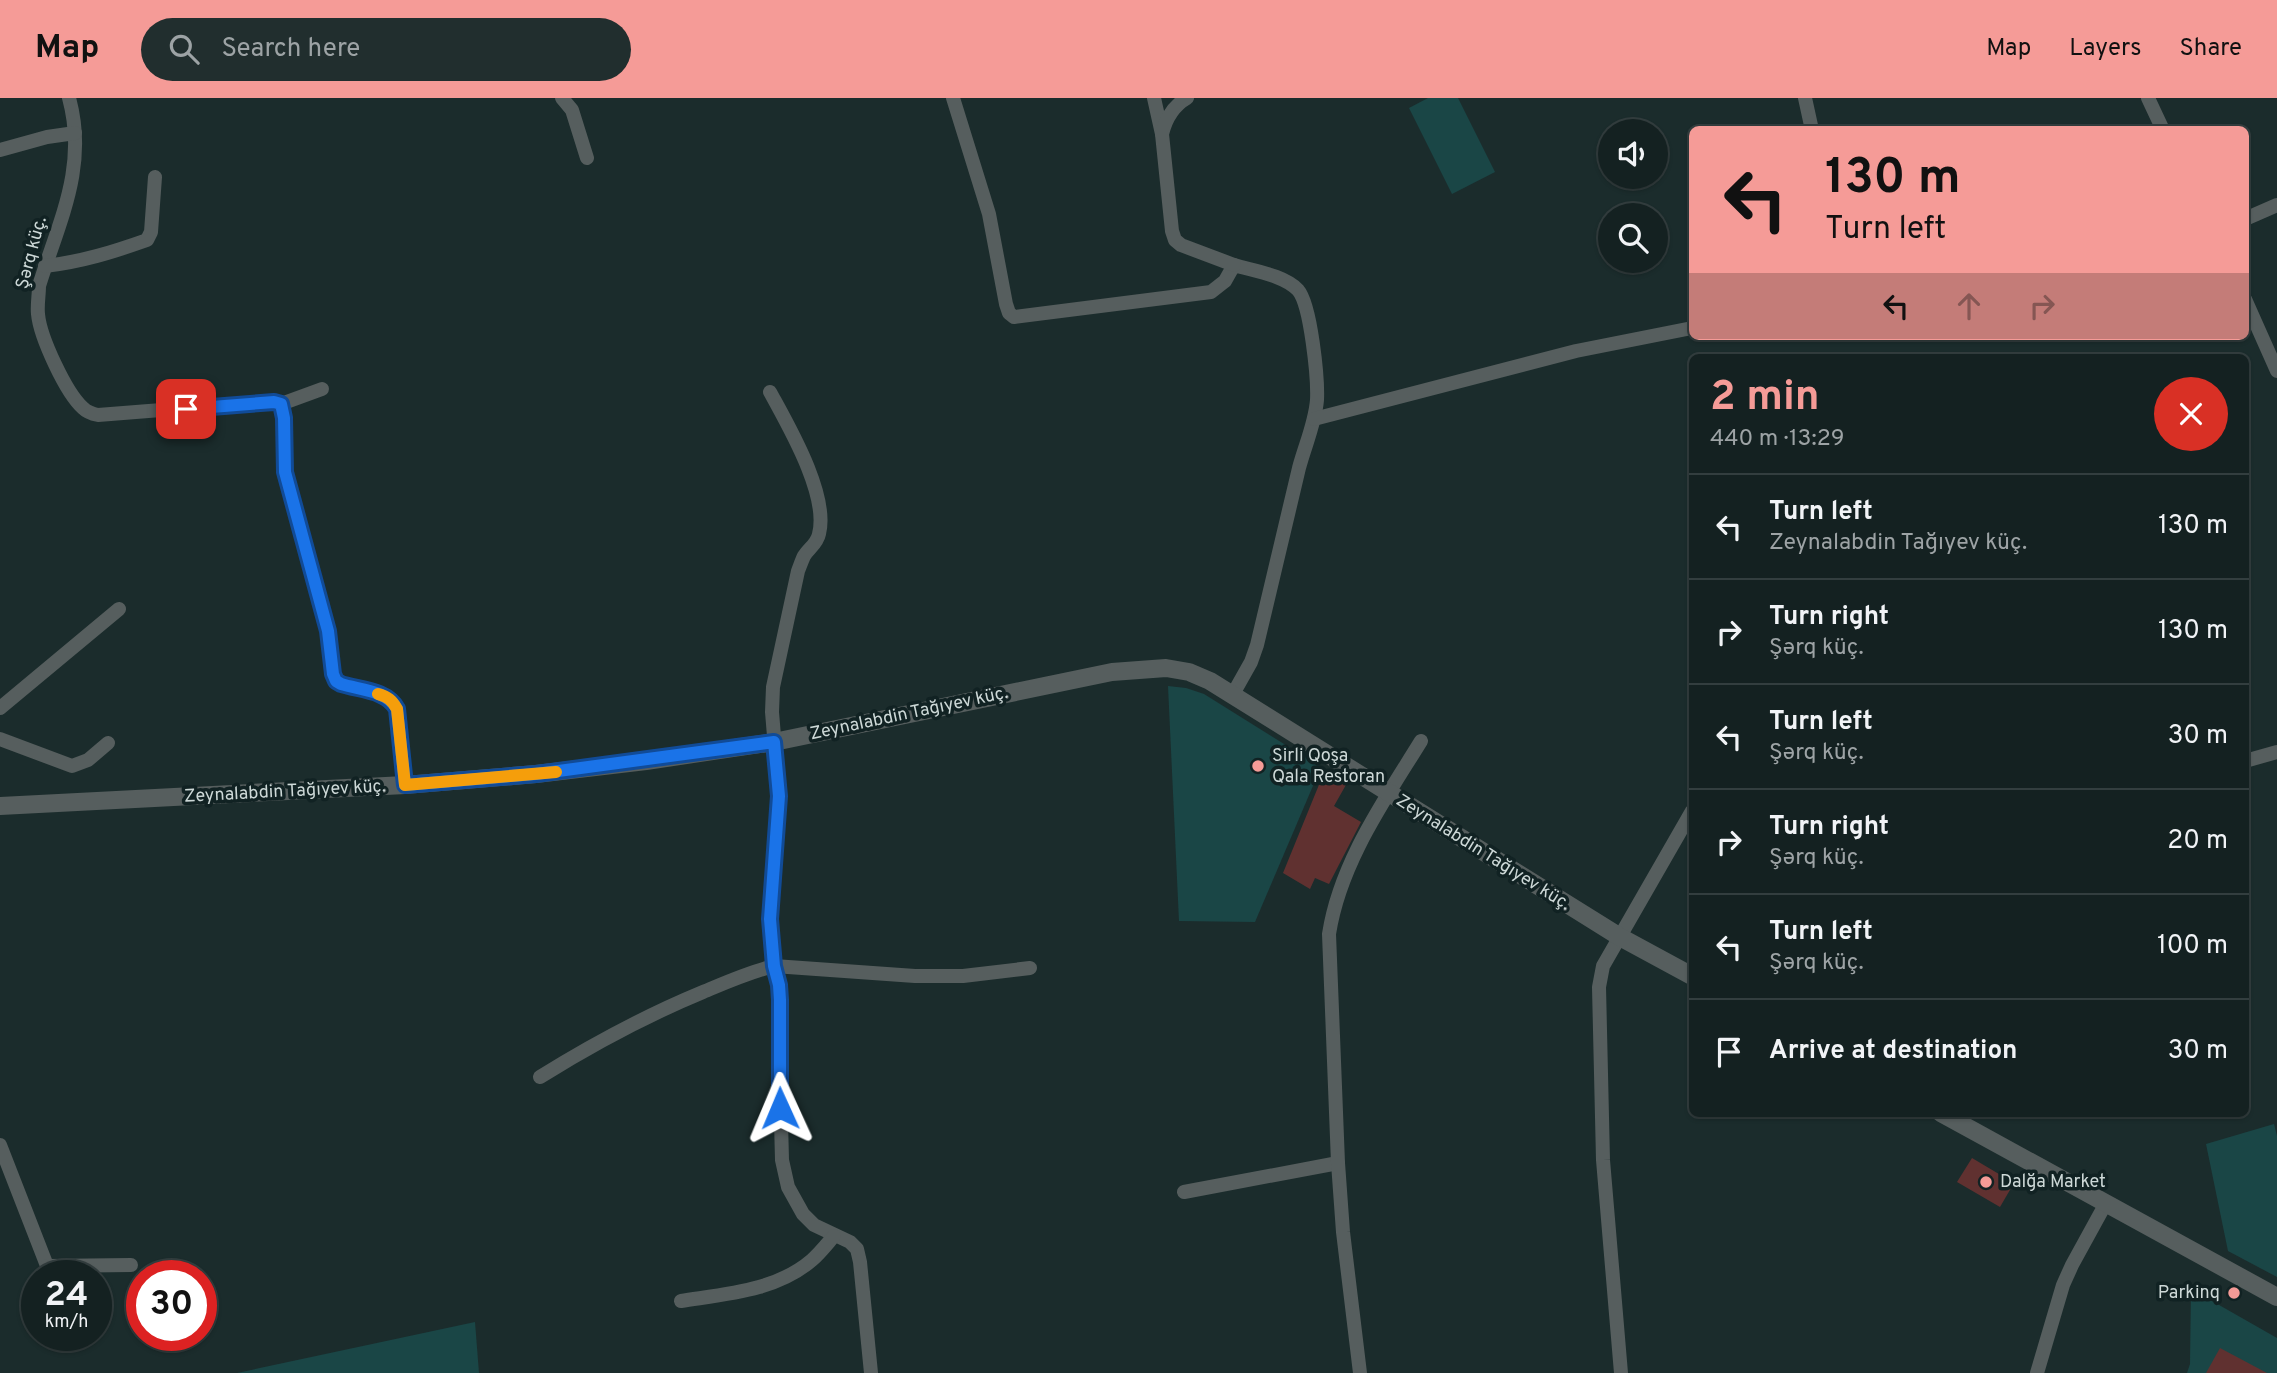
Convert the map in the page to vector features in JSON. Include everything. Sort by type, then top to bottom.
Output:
[{"type":"street","name":"Şərq küç.","points":[[69,98],[75,133],[75,169],[39,286],[38,316],[48,350],[76,399],[90,413],[112,415],[261,402],[281,404]]},
{"type":"street","points":[[562,98],[574,117],[587,158]]},
{"type":"street","points":[[953,98],[989,214],[1006,304],[1009,313],[1014,317],[1210,292],[1225,281],[1234,265]]},
{"type":"street","points":[[1154,98],[1162,134],[1170,221],[1175,240],[1191,250],[1290,283],[1301,293],[1306,304],[1316,371],[1317,399],[1314,419],[1301,460],[1256,645],[1251,662],[1233,694]]},
{"type":"street","points":[[1162,134],[1165,122],[1177,105],[1187,98]]},
{"type":"street","points":[[1805,98],[1811,126]]},
{"type":"street","points":[[2148,98],[2161,126]]},
{"type":"street","points":[[0,150],[47,137],[75,133]]},
{"type":"street","points":[[45,267],[103,256],[147,240],[153,221],[155,177]]},
{"type":"street","points":[[2249,217],[2277,205]]},
{"type":"street","points":[[2249,308],[2277,371]]},
{"type":"street","points":[[1314,419],[1576,351],[1689,329]]},
{"type":"street","points":[[322,389],[281,404],[284,418],[285,472],[328,631],[333,674],[341,684],[386,696],[393,701],[397,709],[405,785]]},
{"type":"street","points":[[770,392],[794,436],[820,500],[821,515],[817,541],[805,555],[798,571],[773,687],[779,796],[770,919],[780,1000],[782,1160],[789,1187],[803,1214],[814,1225],[850,1241],[856,1249],[860,1262],[871,1373]]},
{"type":"street","points":[[0,708],[120,609]]},
{"type":"street","name":"Zeynalabdin Tağıyev küç.","points":[[0,806],[405,785],[536,774],[774,742],[1112,672],[1166,668],[1189,672],[1233,694],[1388,794],[1620,937],[1689,974]]},
{"type":"street","points":[[0,739],[72,766],[89,760],[108,743]]},
{"type":"street","points":[[1360,1373],[1343,1233],[1338,1163],[1329,934],[1342,881],[1388,794],[1421,741]]},
{"type":"street","points":[[2249,760],[2277,752]]},
{"type":"street","points":[[1621,1373],[1603,1160],[1599,987],[1603,966],[1689,816]]},
{"type":"street","points":[[540,1077],[612,1034],[667,1007],[753,971],[774,966],[915,976],[963,976],[1030,968]]},
{"type":"street","points":[[1948,1117],[2277,1297]]},
{"type":"street","points":[[0,1145],[45,1260]]},
{"type":"street","points":[[1184,1192],[1338,1163]]},
{"type":"street","points":[[2037,1373],[2071,1265],[2106,1203]]},
{"type":"street","points":[[681,1301],[766,1286],[790,1275],[812,1260],[834,1236]]},
{"type":"shaded area","points":[[1428,98],[1458,98],[1495,172],[1452,194],[1409,108]]},
{"type":"shaded area","points":[[1168,686],[1204,694],[1321,767],[1255,922],[1179,921]]},
{"type":"shaded area","points":[[2274,1124],[2277,1136],[2277,1277],[2228,1251],[2206,1144]]},
{"type":"shaded area","points":[[2191,1289],[2277,1338],[2277,1373],[2187,1373],[2190,1364]]},
{"type":"shaded area","points":[[475,1322],[479,1373],[237,1373]]},
{"type":"building","points":[[1325,770],[1347,783],[1334,806],[1361,822],[1329,884],[1315,878],[1310,889],[1283,873]]},
{"type":"building","points":[[1972,1158],[2014,1183],[2000,1207],[1957,1182]]},
{"type":"building","points":[[2220,1348],[2267,1373],[2206,1373]]},
{"type":"slow traffic","points":[[378,694],[393,701],[397,709],[405,785],[556,772]]},
{"type":"place","name":"Sirli Qoşa Qala Restoran","points":[[1258,766]]},
{"type":"place","name":"Dalğa Market","points":[[1986,1182]]},
{"type":"place","name":"Parkinq","points":[[2234,1293]]},
{"type":"route","points":[[186,409],[274,402],[281,404],[284,418],[285,472],[328,631],[333,674],[341,684],[386,696],[393,701],[397,709],[405,785],[536,774],[774,742],[779,796],[770,919],[780,1000],[780,1108]]}]
